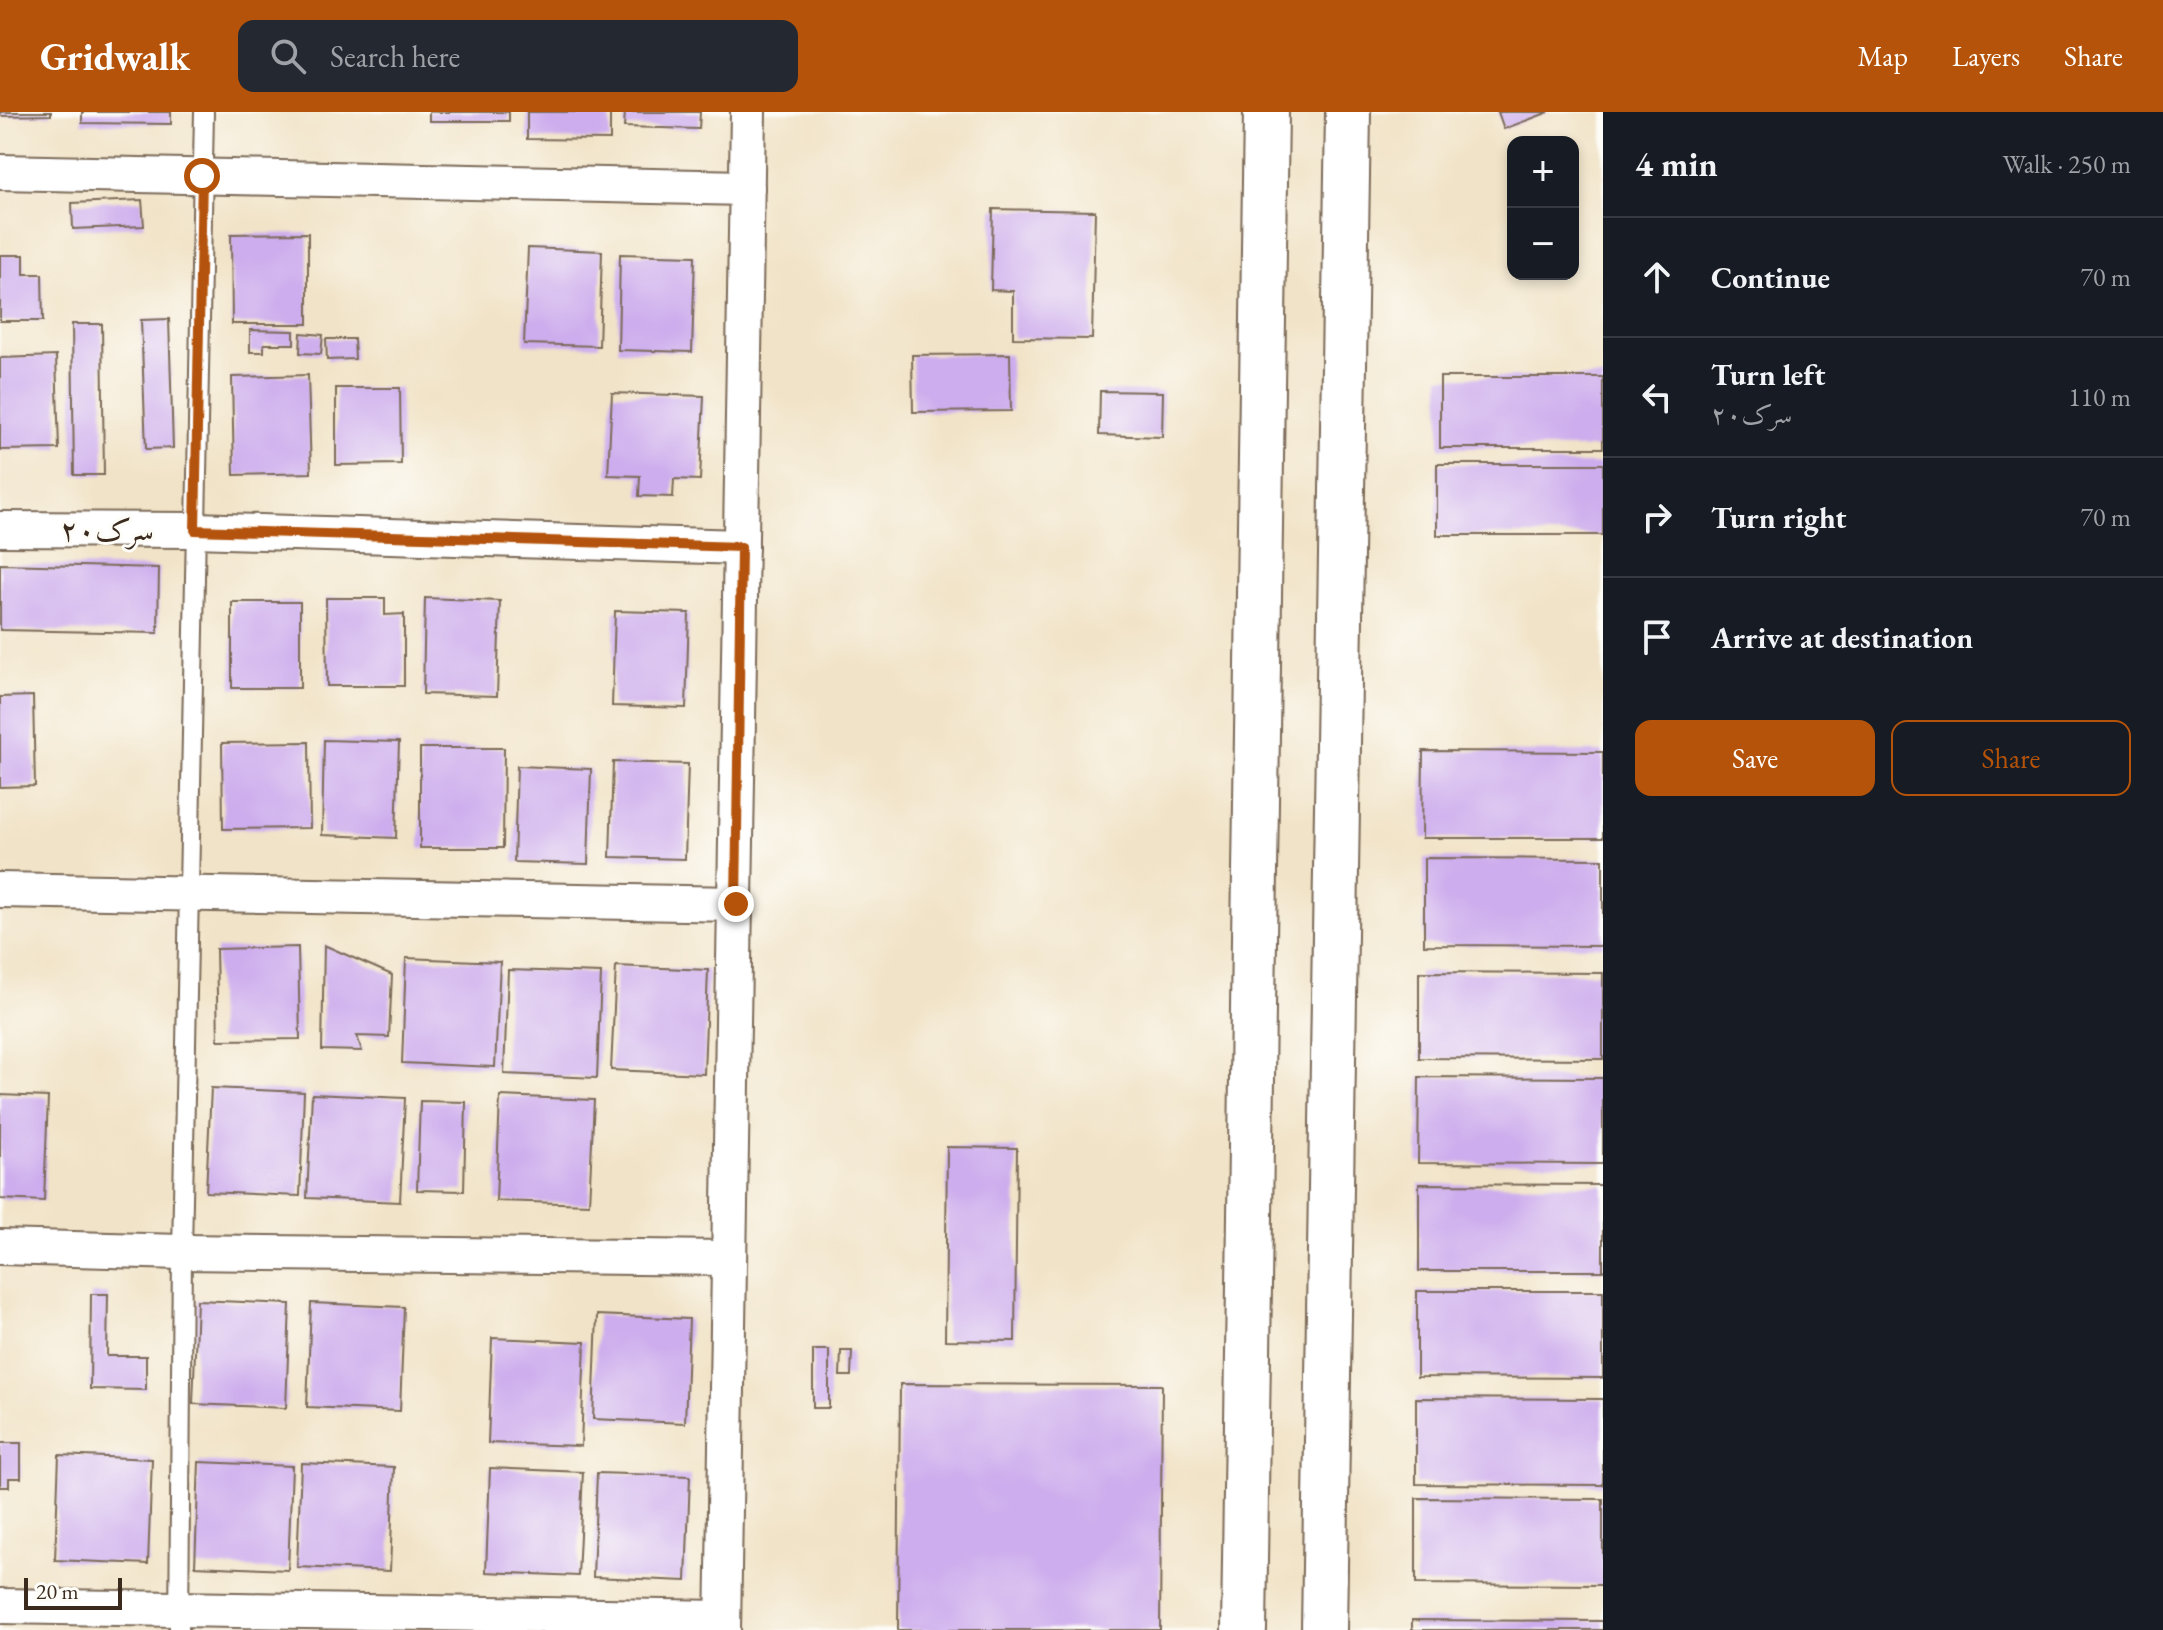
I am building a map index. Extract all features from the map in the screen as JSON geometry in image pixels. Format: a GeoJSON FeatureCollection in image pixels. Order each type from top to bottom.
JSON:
{"type":"FeatureCollection","features":[{"type":"Feature","properties":{"kind":"street"},"geometry":{"type":"LineString","coordinates":[[0,1606],[179,1620],[723,1624],[748,112]]}},
{"type":"Feature","properties":{"kind":"street"},"geometry":{"type":"LineString","coordinates":[[1244,1630],[1266,112]]}},
{"type":"Feature","properties":{"kind":"street"},"geometry":{"type":"LineString","coordinates":[[1324,1630],[1348,112]]}},
{"type":"Feature","properties":{"kind":"street"},"geometry":{"type":"LineString","coordinates":[[0,172],[747,188]]}},
{"type":"Feature","properties":{"kind":"street","name":"سرک۲۰"},"geometry":{"type":"LineString","coordinates":[[0,529],[195,530],[741,547]]}},
{"type":"Feature","properties":{"kind":"street"},"geometry":{"type":"LineString","coordinates":[[0,890],[736,904]]}},
{"type":"Feature","properties":{"kind":"street"},"geometry":{"type":"LineString","coordinates":[[0,1247],[729,1258]]}},
{"type":"Feature","properties":{"kind":"lane"},"geometry":{"type":"LineString","coordinates":[[179,1620],[182,1252],[204,112]]}},
{"type":"Feature","properties":{"kind":"building"},"geometry":{"type":"Polygon","coordinates":[[[0,112],[51,112],[51,115],[0,116],[0,112]]]}},
{"type":"Feature","properties":{"kind":"building"},"geometry":{"type":"Polygon","coordinates":[[[82,112],[171,112],[171,124],[82,123],[82,112]]]}},
{"type":"Feature","properties":{"kind":"building"},"geometry":{"type":"Polygon","coordinates":[[[429,112],[509,112],[509,121],[429,121],[429,112]]]}},
{"type":"Feature","properties":{"kind":"building"},"geometry":{"type":"Polygon","coordinates":[[[527,112],[610,112],[610,140],[527,139],[527,112]]]}},
{"type":"Feature","properties":{"kind":"building"},"geometry":{"type":"Polygon","coordinates":[[[625,112],[700,112],[699,129],[624,127],[625,112]]]}},
{"type":"Feature","properties":{"kind":"building"},"geometry":{"type":"Polygon","coordinates":[[[1498,112],[1549,112],[1504,129],[1498,112]]]}},
{"type":"Feature","properties":{"kind":"building"},"geometry":{"type":"Polygon","coordinates":[[[142,200],[144,226],[73,229],[72,203],[142,200]]]}},
{"type":"Feature","properties":{"kind":"building"},"geometry":{"type":"Polygon","coordinates":[[[993,209],[1095,211],[1092,339],[1013,338],[1013,291],[991,290],[993,209]]]}},
{"type":"Feature","properties":{"kind":"building"},"geometry":{"type":"Polygon","coordinates":[[[308,233],[308,324],[232,324],[231,234],[308,233]]]}},
{"type":"Feature","properties":{"kind":"building"},"geometry":{"type":"Polygon","coordinates":[[[528,248],[602,251],[599,346],[524,344],[528,248]]]}},
{"type":"Feature","properties":{"kind":"building"},"geometry":{"type":"Polygon","coordinates":[[[620,254],[695,256],[692,352],[618,350],[620,254]]]}},
{"type":"Feature","properties":{"kind":"building"},"geometry":{"type":"Polygon","coordinates":[[[0,255],[24,255],[24,274],[42,274],[43,321],[0,321],[0,255]]]}},
{"type":"Feature","properties":{"kind":"building"},"geometry":{"type":"Polygon","coordinates":[[[169,319],[173,448],[146,449],[141,320],[169,319]]]}},
{"type":"Feature","properties":{"kind":"building"},"geometry":{"type":"Polygon","coordinates":[[[72,324],[102,324],[104,475],[74,475],[72,324]]]}},
{"type":"Feature","properties":{"kind":"building"},"geometry":{"type":"Polygon","coordinates":[[[250,330],[294,331],[294,344],[264,344],[264,352],[250,352],[250,330]]]}},
{"type":"Feature","properties":{"kind":"building"},"geometry":{"type":"Polygon","coordinates":[[[301,333],[323,335],[321,354],[300,353],[301,333]]]}},
{"type":"Feature","properties":{"kind":"building"},"geometry":{"type":"Polygon","coordinates":[[[326,339],[354,339],[355,359],[327,360],[326,339]]]}},
{"type":"Feature","properties":{"kind":"building"},"geometry":{"type":"Polygon","coordinates":[[[1010,354],[1011,411],[913,412],[912,355],[1010,354]]]}},
{"type":"Feature","properties":{"kind":"building"},"geometry":{"type":"Polygon","coordinates":[[[56,356],[59,449],[0,450],[0,358],[56,356]]]}},
{"type":"Feature","properties":{"kind":"building"},"geometry":{"type":"Polygon","coordinates":[[[308,375],[311,473],[234,475],[232,377],[308,375]]]}},
{"type":"Feature","properties":{"kind":"building"},"geometry":{"type":"Polygon","coordinates":[[[1440,377],[1603,377],[1603,448],[1440,448],[1440,377]]]}},
{"type":"Feature","properties":{"kind":"building"},"geometry":{"type":"Polygon","coordinates":[[[336,388],[400,388],[401,464],[336,465],[336,388]]]}},
{"type":"Feature","properties":{"kind":"building"},"geometry":{"type":"Polygon","coordinates":[[[1100,391],[1163,392],[1162,437],[1099,435],[1100,391]]]}},
{"type":"Feature","properties":{"kind":"building"},"geometry":{"type":"Polygon","coordinates":[[[612,393],[704,396],[700,480],[674,479],[673,497],[639,496],[640,476],[608,475],[612,393]]]}},
{"type":"Feature","properties":{"kind":"building"},"geometry":{"type":"Polygon","coordinates":[[[1437,464],[1603,464],[1603,535],[1437,535],[1437,464]]]}},
{"type":"Feature","properties":{"kind":"building"},"geometry":{"type":"Polygon","coordinates":[[[0,564],[159,568],[158,633],[0,630],[0,564]]]}},
{"type":"Feature","properties":{"kind":"building"},"geometry":{"type":"Polygon","coordinates":[[[326,598],[385,598],[385,615],[404,614],[404,686],[327,686],[326,598]]]}},
{"type":"Feature","properties":{"kind":"building"},"geometry":{"type":"Polygon","coordinates":[[[425,598],[500,601],[497,696],[423,694],[425,598]]]}},
{"type":"Feature","properties":{"kind":"building"},"geometry":{"type":"Polygon","coordinates":[[[232,602],[300,602],[300,688],[232,688],[232,602]]]}},
{"type":"Feature","properties":{"kind":"building"},"geometry":{"type":"Polygon","coordinates":[[[615,611],[689,613],[686,708],[612,706],[615,611]]]}},
{"type":"Feature","properties":{"kind":"building"},"geometry":{"type":"Polygon","coordinates":[[[33,696],[35,786],[0,787],[0,697],[33,696]]]}},
{"type":"Feature","properties":{"kind":"building"},"geometry":{"type":"Polygon","coordinates":[[[324,740],[399,742],[396,838],[322,835],[324,740]]]}},
{"type":"Feature","properties":{"kind":"building"},"geometry":{"type":"Polygon","coordinates":[[[309,742],[310,828],[223,829],[222,743],[309,742]]]}},
{"type":"Feature","properties":{"kind":"building"},"geometry":{"type":"Polygon","coordinates":[[[420,748],[504,748],[503,848],[420,848],[420,748]]]}},
{"type":"Feature","properties":{"kind":"building"},"geometry":{"type":"Polygon","coordinates":[[[1423,751],[1603,752],[1603,838],[1422,838],[1423,751]]]}},
{"type":"Feature","properties":{"kind":"building"},"geometry":{"type":"Polygon","coordinates":[[[613,762],[688,764],[685,859],[610,857],[613,762]]]}},
{"type":"Feature","properties":{"kind":"building"},"geometry":{"type":"Polygon","coordinates":[[[517,766],[591,769],[588,864],[514,862],[517,766]]]}},
{"type":"Feature","properties":{"kind":"building"},"geometry":{"type":"Polygon","coordinates":[[[1424,858],[1603,859],[1603,946],[1424,945],[1424,858]]]}},
{"type":"Feature","properties":{"kind":"building"},"geometry":{"type":"Polygon","coordinates":[[[324,945],[392,975],[389,1037],[357,1036],[362,1051],[322,1050],[324,945]]]}},
{"type":"Feature","properties":{"kind":"building"},"geometry":{"type":"Polygon","coordinates":[[[298,947],[300,1039],[218,1040],[216,949],[298,947]]]}},
{"type":"Feature","properties":{"kind":"building"},"geometry":{"type":"Polygon","coordinates":[[[406,958],[500,962],[495,1067],[402,1063],[406,958]]]}},
{"type":"Feature","properties":{"kind":"building"},"geometry":{"type":"Polygon","coordinates":[[[616,966],[708,970],[704,1074],[611,1070],[616,966]]]}},
{"type":"Feature","properties":{"kind":"building"},"geometry":{"type":"Polygon","coordinates":[[[508,970],[601,973],[597,1078],[504,1074],[508,970]]]}},
{"type":"Feature","properties":{"kind":"building"},"geometry":{"type":"Polygon","coordinates":[[[1419,972],[1603,973],[1603,1059],[1419,1058],[1419,972]]]}},
{"type":"Feature","properties":{"kind":"building"},"geometry":{"type":"Polygon","coordinates":[[[1419,1077],[1603,1078],[1603,1164],[1418,1163],[1419,1077]]]}},
{"type":"Feature","properties":{"kind":"building"},"geometry":{"type":"Polygon","coordinates":[[[211,1088],[304,1092],[300,1196],[206,1192],[211,1088]]]}},
{"type":"Feature","properties":{"kind":"building"},"geometry":{"type":"Polygon","coordinates":[[[312,1094],[405,1098],[400,1202],[307,1198],[312,1094]]]}},
{"type":"Feature","properties":{"kind":"building"},"geometry":{"type":"Polygon","coordinates":[[[0,1095],[48,1097],[44,1201],[0,1199],[0,1095]]]}},
{"type":"Feature","properties":{"kind":"building"},"geometry":{"type":"Polygon","coordinates":[[[500,1096],[594,1100],[589,1204],[496,1201],[500,1096]]]}},
{"type":"Feature","properties":{"kind":"building"},"geometry":{"type":"Polygon","coordinates":[[[420,1101],[466,1102],[464,1191],[417,1190],[420,1101]]]}},
{"type":"Feature","properties":{"kind":"building"},"geometry":{"type":"Polygon","coordinates":[[[947,1147],[1017,1148],[1015,1341],[945,1340],[947,1147]]]}},
{"type":"Feature","properties":{"kind":"building"},"geometry":{"type":"Polygon","coordinates":[[[1419,1184],[1603,1185],[1603,1271],[1419,1271],[1419,1184]]]}},
{"type":"Feature","properties":{"kind":"building"},"geometry":{"type":"Polygon","coordinates":[[[1417,1291],[1603,1291],[1603,1378],[1417,1377],[1417,1291]]]}},
{"type":"Feature","properties":{"kind":"building"},"geometry":{"type":"Polygon","coordinates":[[[91,1294],[108,1294],[107,1356],[146,1356],[146,1390],[90,1389],[91,1294]]]}},
{"type":"Feature","properties":{"kind":"building"},"geometry":{"type":"Polygon","coordinates":[[[197,1300],[290,1304],[286,1408],[193,1404],[197,1300]]]}},
{"type":"Feature","properties":{"kind":"building"},"geometry":{"type":"Polygon","coordinates":[[[311,1303],[404,1307],[400,1411],[307,1407],[311,1303]]]}},
{"type":"Feature","properties":{"kind":"building"},"geometry":{"type":"Polygon","coordinates":[[[597,1315],[689,1319],[685,1423],[593,1419],[597,1315]]]}},
{"type":"Feature","properties":{"kind":"building"},"geometry":{"type":"Polygon","coordinates":[[[492,1338],[585,1342],[581,1446],[488,1443],[492,1338]]]}},
{"type":"Feature","properties":{"kind":"building"},"geometry":{"type":"Polygon","coordinates":[[[813,1350],[829,1350],[829,1408],[813,1408],[813,1350]]]}},
{"type":"Feature","properties":{"kind":"building"},"geometry":{"type":"Polygon","coordinates":[[[841,1351],[852,1351],[851,1376],[840,1376],[841,1351]]]}},
{"type":"Feature","properties":{"kind":"building"},"geometry":{"type":"Polygon","coordinates":[[[900,1384],[1162,1385],[1160,1630],[898,1630],[900,1384]]]}},
{"type":"Feature","properties":{"kind":"building"},"geometry":{"type":"Polygon","coordinates":[[[1416,1398],[1603,1399],[1603,1485],[1416,1484],[1416,1398]]]}},
{"type":"Feature","properties":{"kind":"building"},"geometry":{"type":"Polygon","coordinates":[[[0,1443],[21,1443],[21,1478],[9,1478],[9,1487],[0,1487],[0,1443]]]}},
{"type":"Feature","properties":{"kind":"building"},"geometry":{"type":"Polygon","coordinates":[[[59,1455],[152,1459],[148,1564],[55,1560],[59,1455]]]}},
{"type":"Feature","properties":{"kind":"building"},"geometry":{"type":"Polygon","coordinates":[[[199,1462],[292,1466],[288,1570],[195,1566],[199,1462]]]}},
{"type":"Feature","properties":{"kind":"building"},"geometry":{"type":"Polygon","coordinates":[[[301,1463],[394,1467],[390,1571],[297,1567],[301,1463]]]}},
{"type":"Feature","properties":{"kind":"building"},"geometry":{"type":"Polygon","coordinates":[[[490,1468],[583,1472],[578,1576],[486,1572],[490,1468]]]}},
{"type":"Feature","properties":{"kind":"building"},"geometry":{"type":"Polygon","coordinates":[[[597,1473],[690,1476],[686,1581],[593,1577],[597,1473]]]}},
{"type":"Feature","properties":{"kind":"building"},"geometry":{"type":"Polygon","coordinates":[[[1416,1498],[1603,1499],[1603,1585],[1416,1584],[1416,1498]]]}},
{"type":"Feature","properties":{"kind":"building"},"geometry":{"type":"Polygon","coordinates":[[[1412,1620],[1603,1621],[1603,1630],[1412,1630],[1412,1620]]]}},
{"type":"Feature","properties":{"kind":"route"},"geometry":{"type":"LineString","coordinates":[[202,176],[195,530],[741,547],[736,904]]}}]}
